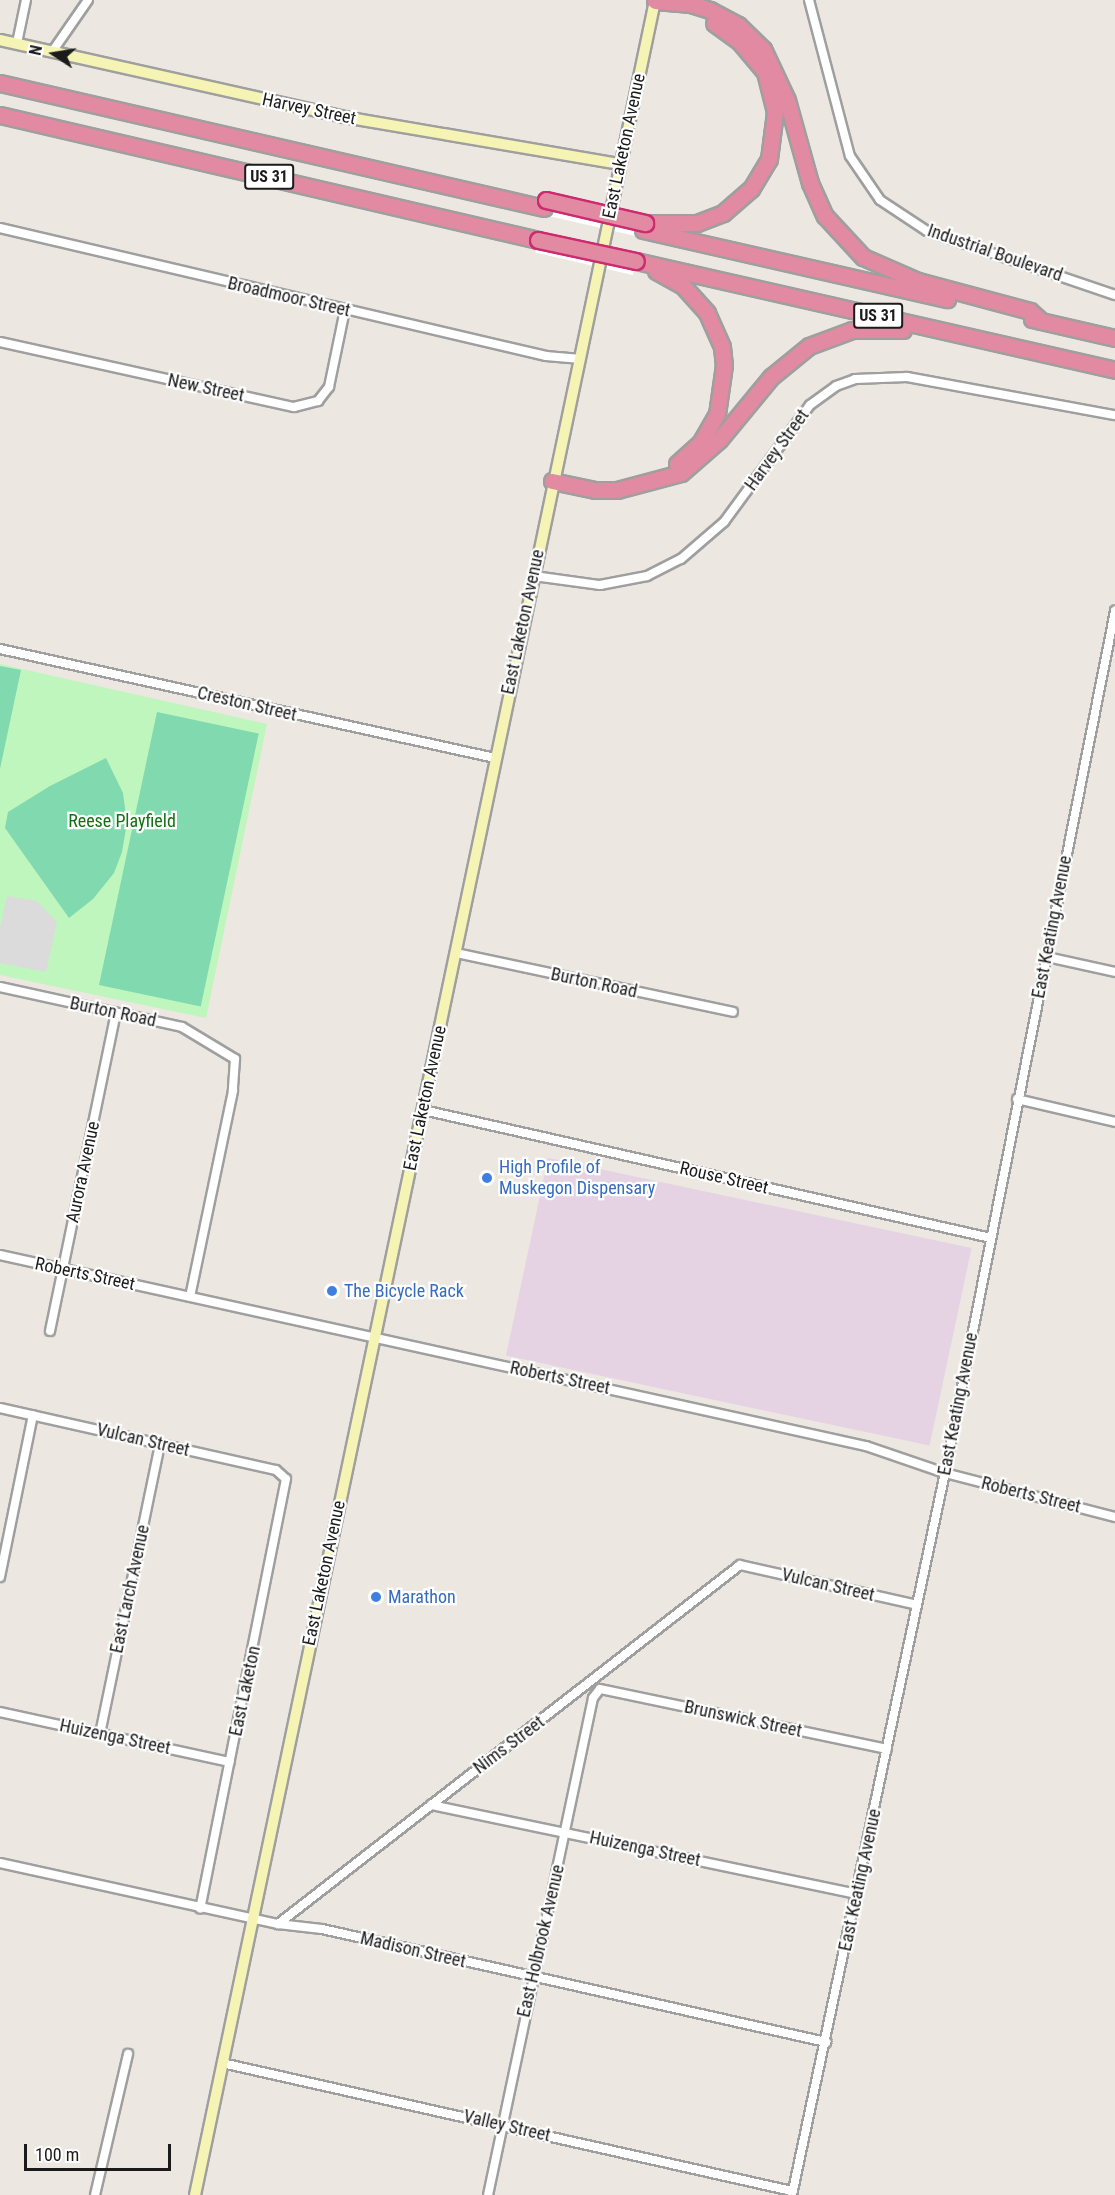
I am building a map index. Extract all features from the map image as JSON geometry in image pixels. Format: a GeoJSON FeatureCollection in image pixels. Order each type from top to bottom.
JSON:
{"type":"FeatureCollection","features":[{"type":"Feature","properties":{"kind":"highway"},"geometry":{"type":"LineString","coordinates":[[644,227],[697,223],[738,202],[760,177],[769,159],[775,112],[765,72],[741,42],[710,21],[655,1]]}},
{"type":"Feature","properties":{"kind":"highway"},"geometry":{"type":"LineString","coordinates":[[655,1],[691,4],[710,10],[738,25],[763,49],[787,100],[810,183],[825,216],[863,257],[918,281],[1030,311],[1041,321]]}},
{"type":"Feature","properties":{"kind":"highway","name":"US 31"},"geometry":{"type":"LineString","coordinates":[[0,83],[459,188],[545,204],[1115,338]]}},
{"type":"Feature","properties":{"kind":"highway","name":"US 31"},"geometry":{"type":"LineString","coordinates":[[0,115],[538,240],[1115,370]]}},
{"type":"Feature","properties":{"kind":"highway"},"geometry":{"type":"LineString","coordinates":[[552,481],[614,484],[657,475],[694,450],[717,414],[724,374],[715,327],[683,286],[638,262]]}},
{"type":"Feature","properties":{"kind":"highway"},"geometry":{"type":"LineString","coordinates":[[552,481],[595,490],[617,490],[681,473],[711,448],[791,358],[837,334],[879,328],[936,338],[972,338]]}},
{"type":"Feature","properties":{"kind":"main road","name":"East Laketon Avenue"},"geometry":{"type":"LineString","coordinates":[[195,2195],[456,954],[552,481],[655,1]]}},
{"type":"Feature","properties":{"kind":"main road","name":"Harvey Street"},"geometry":{"type":"LineString","coordinates":[[0,39],[344,117],[620,164]]}},
{"type":"Feature","properties":{"kind":"street"},"geometry":{"type":"LineString","coordinates":[[17,44],[26,0]]}},
{"type":"Feature","properties":{"kind":"street"},"geometry":{"type":"LineString","coordinates":[[52,52],[88,0]]}},
{"type":"Feature","properties":{"kind":"street","name":"Industrial Boulevard"},"geometry":{"type":"LineString","coordinates":[[809,0],[850,156],[880,200],[927,231],[1115,295]]}},
{"type":"Feature","properties":{"kind":"street","name":"Broadmoor Street"},"geometry":{"type":"LineString","coordinates":[[0,228],[546,356],[578,359]]}},
{"type":"Feature","properties":{"kind":"street","name":"New Street"},"geometry":{"type":"LineString","coordinates":[[0,342],[294,407],[318,401],[329,387],[345,310]]}},
{"type":"Feature","properties":{"kind":"street","name":"Harvey Street"},"geometry":{"type":"LineString","coordinates":[[534,576],[602,585],[647,576],[681,559],[724,522],[810,405],[836,386],[855,379],[908,376],[1115,415]]}},
{"type":"Feature","properties":{"kind":"street","name":"East Keating Avenue"},"geometry":{"type":"LineString","coordinates":[[792,2193],[858,1894],[945,1473],[1115,611]]}},
{"type":"Feature","properties":{"kind":"street","name":"Creston Street"},"geometry":{"type":"LineString","coordinates":[[0,649],[495,758]]}},
{"type":"Feature","properties":{"kind":"street","name":"Burton Road"},"geometry":{"type":"LineString","coordinates":[[456,954],[733,1012]]}},
{"type":"Feature","properties":{"kind":"street"},"geometry":{"type":"LineString","coordinates":[[1047,957],[1115,972]]}},
{"type":"Feature","properties":{"kind":"street","name":"Burton Road"},"geometry":{"type":"LineString","coordinates":[[0,987],[182,1027],[232,1054],[237,1068],[190,1297]]}},
{"type":"Feature","properties":{"kind":"street","name":"Aurora Avenue"},"geometry":{"type":"LineString","coordinates":[[50,1331],[116,1013]]}},
{"type":"Feature","properties":{"kind":"street"},"geometry":{"type":"LineString","coordinates":[[1017,1100],[1115,1122]]}},
{"type":"Feature","properties":{"kind":"street","name":"Rouse Street"},"geometry":{"type":"LineString","coordinates":[[423,1110],[991,1238]]}},
{"type":"Feature","properties":{"kind":"street","name":"Roberts Street"},"geometry":{"type":"LineString","coordinates":[[0,1255],[866,1446],[945,1473],[1115,1517]]}},
{"type":"Feature","properties":{"kind":"street","name":"Vulcan Street"},"geometry":{"type":"LineString","coordinates":[[0,1408],[276,1470],[284,1475]]}},
{"type":"Feature","properties":{"kind":"street"},"geometry":{"type":"LineString","coordinates":[[0,1577],[33,1415]]}},
{"type":"Feature","properties":{"kind":"street","name":"East Larch Avenue"},"geometry":{"type":"LineString","coordinates":[[100,1734],[160,1444]]}},
{"type":"Feature","properties":{"kind":"street","name":"East Laketon"},"geometry":{"type":"LineString","coordinates":[[200,1908],[286,1486],[284,1475]]}},
{"type":"Feature","properties":{"kind":"street","name":"Vulcan Street"},"geometry":{"type":"LineString","coordinates":[[740,1565],[917,1605]]}},
{"type":"Feature","properties":{"kind":"street","name":"Nims Street"},"geometry":{"type":"LineString","coordinates":[[278,1924],[740,1565]]}},
{"type":"Feature","properties":{"kind":"street","name":"Brunswick Street"},"geometry":{"type":"LineString","coordinates":[[600,1689],[887,1749]]}},
{"type":"Feature","properties":{"kind":"street","name":"East Holbrook Avenue"},"geometry":{"type":"LineString","coordinates":[[488,2195],[532,1978],[593,1698],[600,1689]]}},
{"type":"Feature","properties":{"kind":"street","name":"Huizenga Street"},"geometry":{"type":"LineString","coordinates":[[0,1712],[230,1762]]}},
{"type":"Feature","properties":{"kind":"street","name":"Huizenga Street"},"geometry":{"type":"LineString","coordinates":[[431,1804],[858,1894]]}},
{"type":"Feature","properties":{"kind":"street","name":"Madison Street"},"geometry":{"type":"LineString","coordinates":[[0,1863],[278,1924],[322,1929],[532,1978],[826,2042]]}},
{"type":"Feature","properties":{"kind":"street"},"geometry":{"type":"LineString","coordinates":[[95,2195],[128,2054]]}},
{"type":"Feature","properties":{"kind":"street","name":"Valley Street"},"geometry":{"type":"LineString","coordinates":[[222,2063],[502,2125],[792,2193]]}},
{"type":"Feature","properties":{"kind":"shaded area"},"geometry":{"type":"Polygon","coordinates":[[[7,896],[37,901],[57,922],[46,972],[0,963],[0,927],[7,896]]]}},
{"type":"Feature","properties":{"kind":"shaded area"},"geometry":{"type":"Polygon","coordinates":[[[548,1158],[972,1248],[930,1446],[506,1356],[548,1158]]]}},
{"type":"Feature","properties":{"kind":"green space","name":"Reese Playfield"},"geometry":{"type":"Polygon","coordinates":[[[0,664],[267,724],[206,1018],[0,975],[0,664]]]}},
{"type":"Feature","properties":{"kind":"green space"},"geometry":{"type":"Polygon","coordinates":[[[0,666],[21,670],[0,769],[0,666]]]}},
{"type":"Feature","properties":{"kind":"green space"},"geometry":{"type":"Polygon","coordinates":[[[157,712],[259,734],[201,1007],[99,985],[157,712]]]}},
{"type":"Feature","properties":{"kind":"green space"},"geometry":{"type":"Polygon","coordinates":[[[106,758],[123,793],[127,823],[122,852],[114,873],[93,899],[69,918],[5,828],[8,812],[50,786],[106,758]]]}},
{"type":"Feature","properties":{"kind":"pier"},"geometry":{"type":"Polygon","coordinates":[[[547,195],[645,218],[641,237],[543,214],[547,195]]]}},
{"type":"Feature","properties":{"kind":"pier"},"geometry":{"type":"Polygon","coordinates":[[[540,232],[637,254],[633,275],[535,252],[540,232]]]}},
{"type":"Feature","properties":{"kind":"place","name":"High Profile of Muskegon Dispensary"},"geometry":{"type":"Point","coordinates":[487,1178]}},
{"type":"Feature","properties":{"kind":"place","name":"The Bicycle Rack"},"geometry":{"type":"Point","coordinates":[332,1291]}},
{"type":"Feature","properties":{"kind":"place","name":"Marathon"},"geometry":{"type":"Point","coordinates":[376,1597]}}]}
